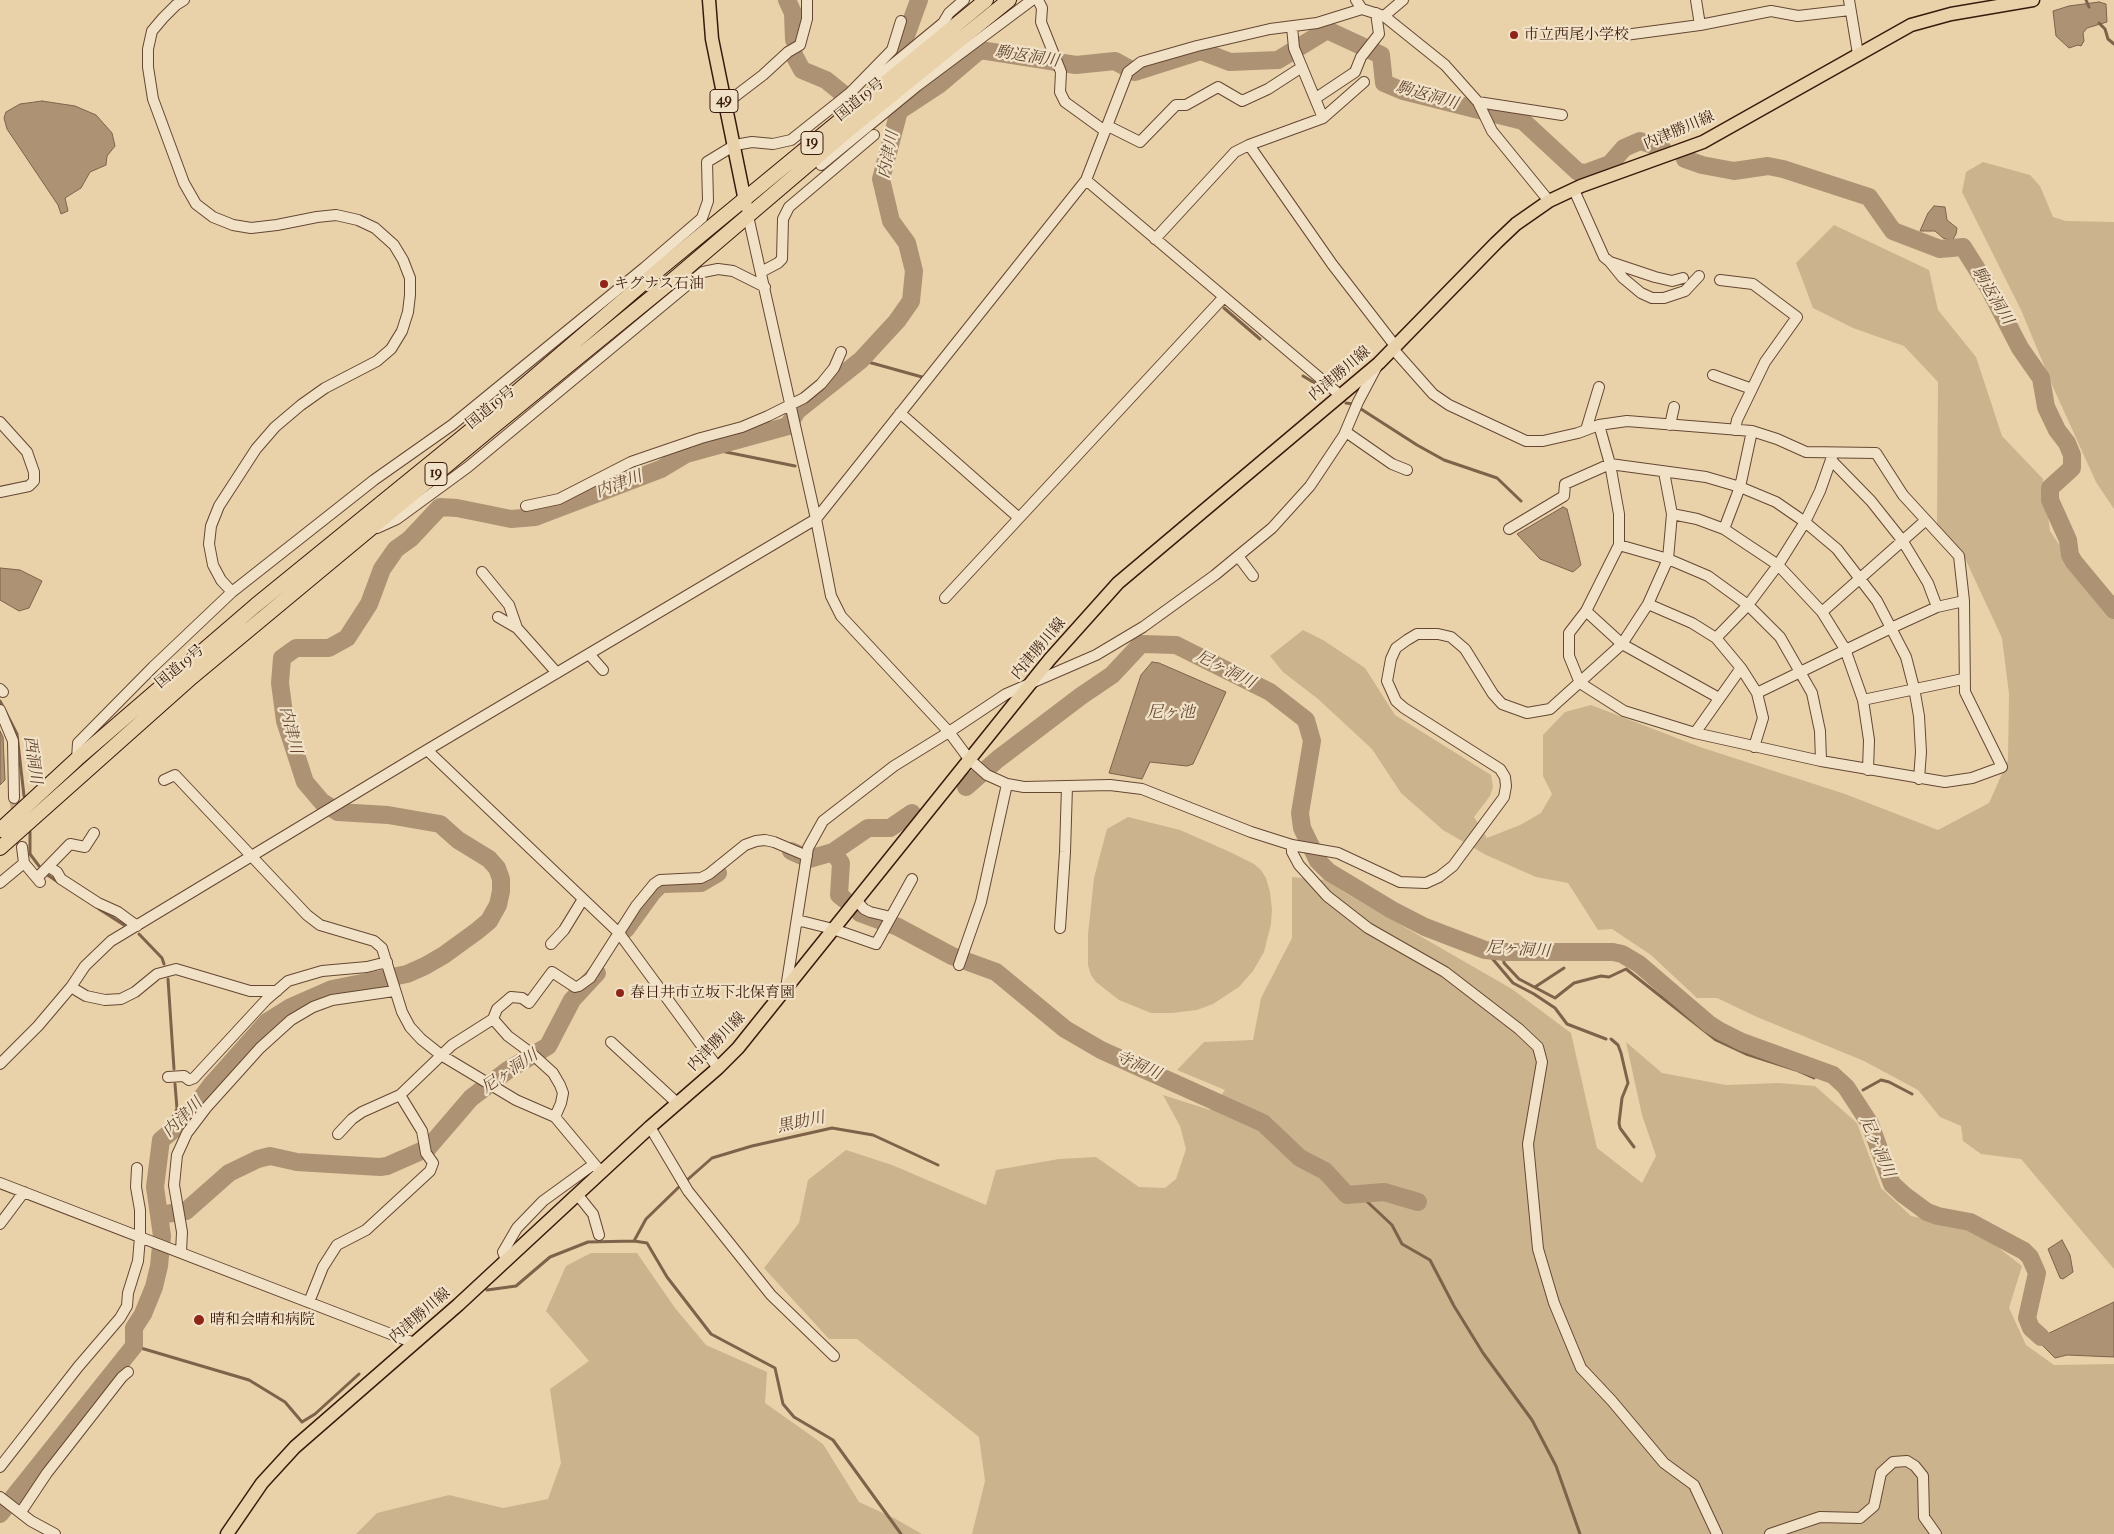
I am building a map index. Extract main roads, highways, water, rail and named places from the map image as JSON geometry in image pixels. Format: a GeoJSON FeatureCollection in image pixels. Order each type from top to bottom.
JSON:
{"type":"FeatureCollection","features":[{"type":"Feature","properties":{"kind":"highway","name":"国道19号"},"geometry":{"type":"LineString","coordinates":[[0,848],[192,677],[584,355],[878,107],[986,0]]}},
{"type":"Feature","properties":{"kind":"highway","name":"国道19号"},"geometry":{"type":"LineString","coordinates":[[0,830],[77,759],[256,604],[492,413],[661,268],[745,200],[880,81],[938,47],[1009,0]]}},
{"type":"Feature","properties":{"kind":"main road","name":"49"},"geometry":{"type":"LineString","coordinates":[[709,0],[712,39],[748,216]]}},
{"type":"Feature","properties":{"kind":"main road","name":"内津勝川線"},"geometry":{"type":"LineString","coordinates":[[227,1534],[262,1483],[295,1447],[414,1344],[506,1260],[577,1194],[597,1168],[650,1126],[718,1068],[738,1048],[856,900],[973,763],[1032,682],[1118,583],[1379,363],[1516,224],[1549,201],[1574,190],[1703,142],[1911,25],[1951,14],[2033,0]]}},
{"type":"Feature","properties":{"kind":"water"},"geometry":{"type":"Polygon","coordinates":[[[2099,2],[2106,4],[2107,22],[2087,28],[2083,33],[2084,41],[2081,46],[2069,48],[2056,36],[2053,11],[2069,6],[2099,2]]]}},
{"type":"Feature","properties":{"kind":"water"},"geometry":{"type":"Polygon","coordinates":[[[42,101],[75,106],[96,115],[112,133],[115,146],[107,156],[106,165],[90,172],[81,188],[65,198],[68,211],[61,214],[58,205],[7,129],[4,118],[6,112],[20,104],[42,101]]]}},
{"type":"Feature","properties":{"kind":"water"},"geometry":{"type":"Polygon","coordinates":[[[1934,206],[1945,207],[1947,220],[1957,228],[1952,241],[1943,238],[1935,231],[1920,231],[1928,213],[1934,206]]]}},
{"type":"Feature","properties":{"kind":"water"},"geometry":{"type":"Polygon","coordinates":[[[1563,507],[1567,509],[1581,565],[1573,572],[1540,559],[1517,534],[1563,507]]]}},
{"type":"Feature","properties":{"kind":"water"},"geometry":{"type":"Polygon","coordinates":[[[0,568],[20,570],[42,581],[29,608],[19,611],[0,600],[0,568]]]}},
{"type":"Feature","properties":{"kind":"water","name":"尼ヶ池"},"geometry":{"type":"Polygon","coordinates":[[[1152,662],[1159,663],[1226,692],[1193,764],[1187,766],[1150,762],[1142,779],[1109,773],[1141,675],[1152,662]]]}},
{"type":"Feature","properties":{"kind":"water"},"geometry":{"type":"Polygon","coordinates":[[[0,731],[3,737],[5,780],[0,785],[0,731]]]}},
{"type":"Feature","properties":{"kind":"water"},"geometry":{"type":"Polygon","coordinates":[[[2062,1240],[2070,1255],[2073,1272],[2063,1279],[2060,1278],[2048,1249],[2062,1240]]]}},
{"type":"Feature","properties":{"kind":"water"},"geometry":{"type":"Polygon","coordinates":[[[2114,1302],[2114,1357],[2067,1355],[2055,1358],[2041,1344],[2041,1337],[2114,1302]]]}},
{"type":"Feature","properties":{"kind":"waterway"},"geometry":{"type":"LineString","coordinates":[[787,0],[793,13],[794,40]]}},
{"type":"Feature","properties":{"kind":"waterway","name":"内津川"},"geometry":{"type":"LineString","coordinates":[[0,1514],[134,1346],[134,1328],[143,1314],[154,1287],[159,1266],[162,1236],[155,1187],[161,1140],[184,1121],[212,1084],[267,1022],[291,1007],[332,989],[407,974],[425,966],[444,955],[489,921],[498,905],[501,879],[497,868],[489,859],[458,840],[440,824],[388,815],[338,812],[322,802],[305,782],[285,721],[280,683],[282,658],[296,648],[329,648],[347,638],[369,604],[382,569],[396,549],[410,539],[440,507],[457,508],[511,519],[535,517],[661,469],[686,454],[788,426],[797,411],[861,360],[897,321],[911,301],[914,271],[907,243],[891,221],[881,179],[899,111],[903,44],[919,0]]}},
{"type":"Feature","properties":{"kind":"waterway"},"geometry":{"type":"LineString","coordinates":[[2086,0],[2089,7]]}},
{"type":"Feature","properties":{"kind":"waterway"},"geometry":{"type":"LineString","coordinates":[[2099,23],[2105,29],[2108,39],[2114,44]]}},
{"type":"Feature","properties":{"kind":"waterway","name":"駒返洞川"},"geometry":{"type":"LineString","coordinates":[[899,111],[940,84],[980,50],[1076,65],[1115,61],[1135,72],[1201,51],[1230,62],[1278,60],[1327,30],[1381,55],[1384,83],[1403,91],[1523,121],[1578,172],[1586,173],[1610,164],[1624,148],[1640,141],[1662,148]]}},
{"type":"Feature","properties":{"kind":"waterway"},"geometry":{"type":"LineString","coordinates":[[794,55],[802,70],[826,80],[842,93]]}},
{"type":"Feature","properties":{"kind":"waterway","name":"駒返洞川"},"geometry":{"type":"LineString","coordinates":[[1685,159],[1702,165],[1734,171],[1768,166],[1783,169],[1869,197],[1893,231],[1940,249],[1963,247],[1990,290],[2020,348],[2041,378],[2046,407],[2072,455],[2072,468],[2050,488],[2050,500],[2068,540],[2070,555],[2074,562],[2114,610]]}},
{"type":"Feature","properties":{"kind":"waterway"},"geometry":{"type":"LineString","coordinates":[[1224,308],[1260,339]]}},
{"type":"Feature","properties":{"kind":"waterway"},"geometry":{"type":"LineString","coordinates":[[861,360],[922,377]]}},
{"type":"Feature","properties":{"kind":"waterway"},"geometry":{"type":"LineString","coordinates":[[1303,376],[1328,391]]}},
{"type":"Feature","properties":{"kind":"waterway"},"geometry":{"type":"LineString","coordinates":[[1346,403],[1353,404]]}},
{"type":"Feature","properties":{"kind":"waterway"},"geometry":{"type":"LineString","coordinates":[[1361,409],[1444,460],[1497,478],[1521,501]]}},
{"type":"Feature","properties":{"kind":"waterway"},"geometry":{"type":"LineString","coordinates":[[706,448],[795,466]]}},
{"type":"Feature","properties":{"kind":"waterway","name":"尼ヶ洞川"},"geometry":{"type":"LineString","coordinates":[[966,787],[998,759],[1112,675],[1141,644],[1176,645],[1270,692],[1306,720],[1312,741],[1300,813],[1302,828],[1318,861],[1329,872],[1392,910],[1425,927],[1485,950],[1505,952],[1613,952],[1622,954],[1639,964],[1709,1024],[1720,1031],[1742,1042],[1833,1075],[1846,1087],[1870,1124],[1892,1184],[1927,1212],[1970,1222],[2024,1251],[2030,1257],[2037,1273],[2027,1318],[2031,1328],[2041,1337]]}},
{"type":"Feature","properties":{"kind":"waterway","name":"西洞川"},"geometry":{"type":"LineString","coordinates":[[0,701],[17,734],[24,796]]}},
{"type":"Feature","properties":{"kind":"waterway","name":"尼ヶ洞川"},"geometry":{"type":"LineString","coordinates":[[791,851],[809,859],[833,852],[868,828],[890,828],[912,813]]}},
{"type":"Feature","properties":{"kind":"waterway","name":"西洞川"},"geometry":{"type":"LineString","coordinates":[[30,832],[30,854],[39,866]]}},
{"type":"Feature","properties":{"kind":"waterway","name":"寺洞川"},"geometry":{"type":"LineString","coordinates":[[833,852],[841,863],[839,895],[844,899]]}},
{"type":"Feature","properties":{"kind":"waterway","name":"尼ヶ洞川"},"geometry":{"type":"LineString","coordinates":[[626,929],[652,893],[661,884],[701,883],[718,873]]}},
{"type":"Feature","properties":{"kind":"waterway","name":"西洞川"},"geometry":{"type":"LineString","coordinates":[[46,874],[58,882]]}},
{"type":"Feature","properties":{"kind":"waterway","name":"西洞川"},"geometry":{"type":"LineString","coordinates":[[99,909],[124,925]]}},
{"type":"Feature","properties":{"kind":"waterway","name":"寺洞川"},"geometry":{"type":"LineString","coordinates":[[860,913],[898,927],[952,956],[996,972],[1065,1029],[1101,1050],[1263,1123],[1300,1158],[1325,1171],[1347,1195],[1384,1192],[1418,1202]]}},
{"type":"Feature","properties":{"kind":"waterway","name":"西洞川"},"geometry":{"type":"LineString","coordinates":[[139,934],[162,958],[164,964]]}},
{"type":"Feature","properties":{"kind":"waterway"},"geometry":{"type":"LineString","coordinates":[[1485,950],[1513,983],[1555,1008],[1567,1024],[1606,1039]]}},
{"type":"Feature","properties":{"kind":"waterway"},"geometry":{"type":"LineString","coordinates":[[1503,951],[1504,963],[1519,979],[1555,998],[1574,983],[1601,976],[1609,977],[1626,969],[1716,1040],[1746,1054],[1796,1070],[1814,1078]]}},
{"type":"Feature","properties":{"kind":"waterway"},"geometry":{"type":"LineString","coordinates":[[1535,987],[1564,968]]}},
{"type":"Feature","properties":{"kind":"waterway","name":"尼ヶ洞川"},"geometry":{"type":"LineString","coordinates":[[159,1215],[186,1211],[229,1173],[258,1159],[270,1156],[297,1162],[380,1167],[387,1166],[428,1148],[471,1098],[508,1070],[548,1046],[572,1000],[597,973]]}},
{"type":"Feature","properties":{"kind":"waterway","name":"西洞川"},"geometry":{"type":"LineString","coordinates":[[168,979],[174,1069]]}},
{"type":"Feature","properties":{"kind":"waterway"},"geometry":{"type":"LineString","coordinates":[[1611,1039],[1618,1045],[1628,1083],[1622,1098],[1620,1128],[1634,1147]]}},
{"type":"Feature","properties":{"kind":"waterway"},"geometry":{"type":"LineString","coordinates":[[1863,1090],[1881,1080],[1912,1094]]}},
{"type":"Feature","properties":{"kind":"waterway","name":"西洞川"},"geometry":{"type":"LineString","coordinates":[[161,1140],[177,1109],[175,1084]]}},
{"type":"Feature","properties":{"kind":"waterway","name":"黒助川"},"geometry":{"type":"LineString","coordinates":[[686,1181],[712,1158],[752,1146],[832,1128],[873,1135],[938,1165]]}},
{"type":"Feature","properties":{"kind":"waterway"},"geometry":{"type":"LineString","coordinates":[[487,1290],[516,1286],[550,1257],[588,1242],[634,1241],[646,1219],[681,1185]]}},
{"type":"Feature","properties":{"kind":"waterway"},"geometry":{"type":"LineString","coordinates":[[1359,1194],[1392,1225],[1402,1244],[1430,1260],[1454,1306],[1483,1353],[1532,1420],[1556,1466],[1580,1534]]}},
{"type":"Feature","properties":{"kind":"waterway"},"geometry":{"type":"LineString","coordinates":[[634,1241],[647,1243],[667,1277],[711,1334],[775,1368],[783,1404],[794,1417],[833,1440],[901,1534]]}},
{"type":"Feature","properties":{"kind":"waterway"},"geometry":{"type":"LineString","coordinates":[[134,1346],[249,1380],[285,1402],[302,1422],[315,1414],[359,1374]]}},
{"type":"Feature","properties":{"kind":"tunnel"},"geometry":{"type":"LineString","coordinates":[[14,798],[22,847]]}},
{"type":"Feature","properties":{"kind":"place","name":"市立西尾小学校"},"geometry":{"type":"Point","coordinates":[1514,35]}},
{"type":"Feature","properties":{"kind":"place","name":"キグナス石油"},"geometry":{"type":"Point","coordinates":[604,284]}},
{"type":"Feature","properties":{"kind":"place","name":"春日井市立坂下北保育園"},"geometry":{"type":"Point","coordinates":[620,993]}},
{"type":"Feature","properties":{"kind":"place","name":"晴和会晴和病院"},"geometry":{"type":"Point","coordinates":[199,1320]}}]}
